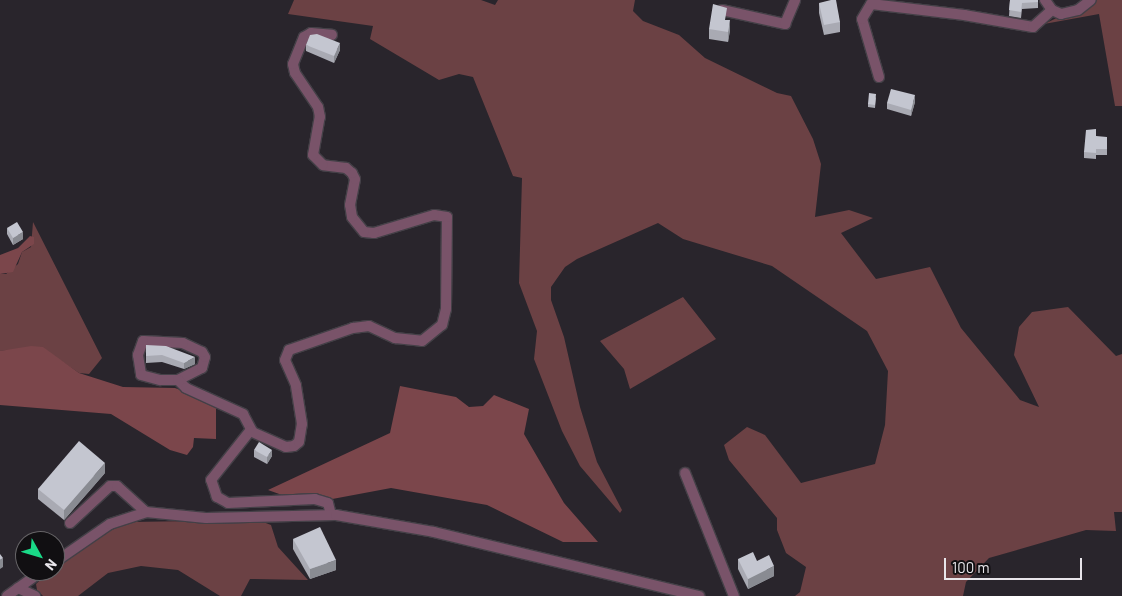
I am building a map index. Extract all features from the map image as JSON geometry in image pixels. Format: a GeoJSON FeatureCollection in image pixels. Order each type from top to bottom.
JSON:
{"type":"FeatureCollection","features":[{"type":"Feature","properties":{"kind":"street"},"geometry":{"type":"LineString","coordinates":[[722,10],[785,24],[795,0]]}},
{"type":"Feature","properties":{"kind":"street"},"geometry":{"type":"LineString","coordinates":[[1046,0],[1052,10]]}},
{"type":"Feature","properties":{"kind":"street"},"geometry":{"type":"LineString","coordinates":[[879,77],[862,19],[870,2],[1032,27],[1052,10],[1071,12],[1091,0]]}},
{"type":"Feature","properties":{"kind":"street"},"geometry":{"type":"LineString","coordinates":[[178,380],[202,368],[204,357],[202,352],[183,343],[143,341],[138,355],[141,375],[160,380],[178,380],[186,388],[243,414],[252,430],[286,447],[299,442],[302,424],[296,384],[285,360],[289,350],[353,328],[369,326],[394,338],[422,341],[442,326],[446,309],[447,217],[434,215],[374,233],[364,232],[352,217],[355,179],[352,173],[346,168],[323,165],[313,156],[320,118],[318,107],[296,73],[293,64],[304,37],[311,33],[332,35]]}},
{"type":"Feature","properties":{"kind":"street"},"geometry":{"type":"LineString","coordinates":[[252,430],[213,475],[211,485],[219,499],[233,504],[315,499],[328,503],[331,515]]}},
{"type":"Feature","properties":{"kind":"street"},"geometry":{"type":"LineString","coordinates":[[686,473],[734,596]]}},
{"type":"Feature","properties":{"kind":"street"},"geometry":{"type":"LineString","coordinates":[[70,523],[110,486],[117,486],[146,512]]}},
{"type":"Feature","properties":{"kind":"street"},"geometry":{"type":"LineString","coordinates":[[65,555],[110,524],[146,512],[206,518],[331,515],[370,519],[434,532],[699,596]]}},
{"type":"Feature","properties":{"kind":"street"},"geometry":{"type":"LineString","coordinates":[[7,596],[28,581]]}},
{"type":"Feature","properties":{"kind":"street"},"geometry":{"type":"LineString","coordinates":[[18,588],[35,596]]}},
{"type":"Feature","properties":{"kind":"shaded area"},"geometry":{"type":"Polygon","coordinates":[[[294,0],[481,0],[495,5],[498,0],[635,0],[633,11],[643,21],[679,35],[705,58],[777,93],[791,96],[813,139],[821,164],[815,217],[849,210],[873,218],[841,233],[876,279],[930,267],[961,328],[1020,400],[1039,407],[1014,355],[1019,327],[1032,312],[1068,307],[1116,356],[1122,354],[1122,512],[1114,512],[1116,531],[1086,530],[989,558],[966,582],[963,596],[795,596],[800,592],[806,567],[786,553],[777,530],[777,518],[729,460],[724,445],[747,427],[765,435],[801,483],[875,464],[885,425],[888,371],[867,331],[772,266],[683,239],[658,223],[577,259],[565,267],[551,287],[551,300],[564,337],[580,407],[597,462],[622,510],[620,513],[580,466],[562,431],[534,359],[537,331],[519,283],[522,178],[513,176],[473,77],[459,74],[439,80],[370,39],[373,26],[288,14],[294,0]]]}},
{"type":"Feature","properties":{"kind":"shaded area"},"geometry":{"type":"Polygon","coordinates":[[[1095,0],[1122,0],[1122,106],[1115,106],[1099,14],[1044,24],[1095,0]]]}},
{"type":"Feature","properties":{"kind":"shaded area"},"geometry":{"type":"Polygon","coordinates":[[[33,222],[102,358],[89,374],[79,373],[60,360],[15,350],[0,351],[0,274],[6,274],[18,264],[22,252],[31,247],[33,222]]]}},
{"type":"Feature","properties":{"kind":"shaded area"},"geometry":{"type":"Polygon","coordinates":[[[30,236],[34,237],[34,244],[22,252],[13,272],[0,274],[0,255],[18,248],[30,236]]]}},
{"type":"Feature","properties":{"kind":"shaded area"},"geometry":{"type":"Polygon","coordinates":[[[683,297],[716,339],[630,389],[624,369],[600,341],[683,297]]]}},
{"type":"Feature","properties":{"kind":"shaded area"},"geometry":{"type":"Polygon","coordinates":[[[31,346],[43,347],[79,373],[123,387],[175,388],[216,403],[216,439],[194,438],[193,447],[187,455],[170,450],[111,414],[0,405],[0,351],[31,346]]]}},
{"type":"Feature","properties":{"kind":"shaded area"},"geometry":{"type":"Polygon","coordinates":[[[400,386],[456,397],[469,407],[483,406],[494,395],[529,409],[524,434],[564,503],[598,542],[563,542],[487,505],[391,488],[327,500],[304,494],[282,495],[268,490],[390,433],[400,386]]]}},
{"type":"Feature","properties":{"kind":"shaded area"},"geometry":{"type":"Polygon","coordinates":[[[258,520],[271,525],[278,547],[308,580],[250,579],[241,596],[220,596],[178,570],[141,566],[108,573],[78,596],[43,596],[37,590],[36,584],[39,581],[65,581],[65,559],[107,532],[130,522],[258,520]]]}},
{"type":"Feature","properties":{"kind":"building"},"geometry":{"type":"Polygon","coordinates":[[[836,0],[840,22],[824,25],[819,3],[836,0]]]}},
{"type":"Feature","properties":{"kind":"building"},"geometry":{"type":"Polygon","coordinates":[[[1010,0],[1038,0],[1038,2],[1022,3],[1021,12],[1009,10],[1010,0]]]}},
{"type":"Feature","properties":{"kind":"building"},"geometry":{"type":"Polygon","coordinates":[[[713,4],[727,8],[725,20],[730,20],[728,32],[709,29],[713,4]]]}},
{"type":"Feature","properties":{"kind":"building"},"geometry":{"type":"Polygon","coordinates":[[[317,34],[340,43],[334,56],[306,45],[310,35],[317,34]]]}},
{"type":"Feature","properties":{"kind":"building"},"geometry":{"type":"Polygon","coordinates":[[[891,89],[915,95],[911,110],[887,103],[891,89]]]}},
{"type":"Feature","properties":{"kind":"building"},"geometry":{"type":"Polygon","coordinates":[[[869,93],[876,94],[875,105],[868,104],[869,93]]]}},
{"type":"Feature","properties":{"kind":"building"},"geometry":{"type":"Polygon","coordinates":[[[1096,129],[1096,136],[1107,137],[1107,149],[1096,149],[1096,153],[1084,152],[1086,130],[1096,129]]]}},
{"type":"Feature","properties":{"kind":"building"},"geometry":{"type":"Polygon","coordinates":[[[17,222],[23,232],[13,238],[7,228],[17,222]]]}},
{"type":"Feature","properties":{"kind":"building"},"geometry":{"type":"Polygon","coordinates":[[[146,345],[166,346],[195,357],[184,363],[162,355],[146,356],[146,345]]]}},
{"type":"Feature","properties":{"kind":"building"},"geometry":{"type":"Polygon","coordinates":[[[79,441],[105,463],[64,510],[38,489],[79,441]]]}},
{"type":"Feature","properties":{"kind":"building"},"geometry":{"type":"Polygon","coordinates":[[[259,442],[272,450],[267,457],[254,450],[259,442]]]}},
{"type":"Feature","properties":{"kind":"building"},"geometry":{"type":"Polygon","coordinates":[[[320,527],[336,560],[310,569],[293,539],[320,527]]]}},
{"type":"Feature","properties":{"kind":"building"},"geometry":{"type":"Polygon","coordinates":[[[753,552],[757,561],[769,555],[774,566],[748,579],[738,559],[753,552]]]}}]}
